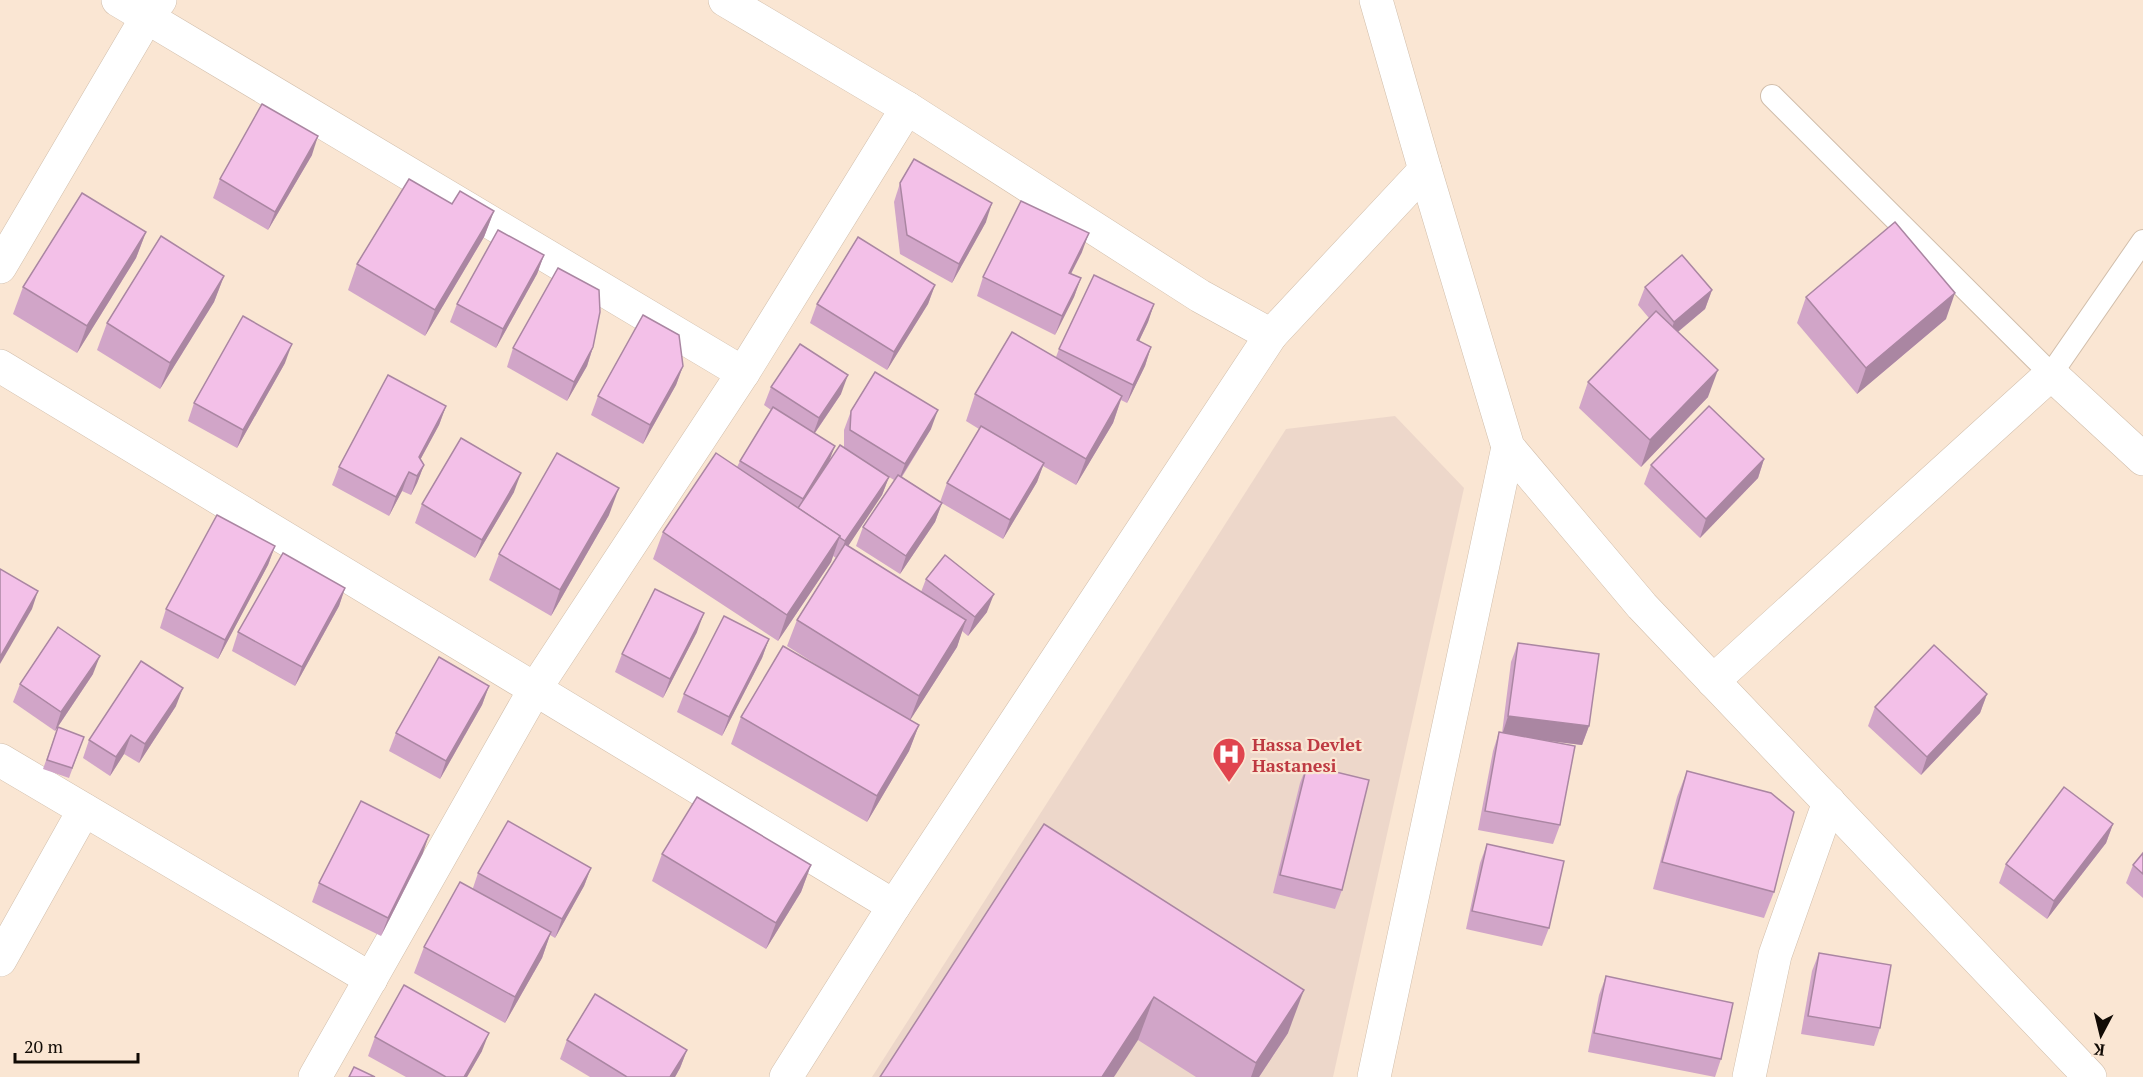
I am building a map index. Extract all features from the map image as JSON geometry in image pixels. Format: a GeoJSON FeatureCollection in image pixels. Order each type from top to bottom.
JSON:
{"type":"FeatureCollection","features":[{"type":"Feature","properties":{"kind":"street"},"geometry":{"type":"LineString","coordinates":[[118,0],[153,8],[743,373]]}},
{"type":"Feature","properties":{"kind":"street"},"geometry":{"type":"LineString","coordinates":[[725,0],[907,108],[1200,296],[1271,335]]}},
{"type":"Feature","properties":{"kind":"street"},"geometry":{"type":"LineString","coordinates":[[1376,0],[1508,447],[1642,606],[2090,1077]]}},
{"type":"Feature","properties":{"kind":"street"},"geometry":{"type":"LineString","coordinates":[[0,267],[153,8]]}},
{"type":"Feature","properties":{"kind":"street"},"geometry":{"type":"LineString","coordinates":[[315,1077],[535,689],[743,373],[907,108]]}},
{"type":"Feature","properties":{"kind":"street"},"geometry":{"type":"LineString","coordinates":[[786,1077],[894,906],[1271,335],[1425,170]]}},
{"type":"Feature","properties":{"kind":"street"},"geometry":{"type":"LineString","coordinates":[[0,366],[894,906]]}},
{"type":"Feature","properties":{"kind":"street"},"geometry":{"type":"LineString","coordinates":[[1713,681],[2051,374],[2143,459]]}},
{"type":"Feature","properties":{"kind":"street"},"geometry":{"type":"LineString","coordinates":[[1374,1077],[1508,447]]}},
{"type":"Feature","properties":{"kind":"street"},"geometry":{"type":"LineString","coordinates":[[0,760],[371,979]]}},
{"type":"Feature","properties":{"kind":"street"},"geometry":{"type":"LineString","coordinates":[[1749,1077],[1775,955],[1829,802]]}},
{"type":"Feature","properties":{"kind":"street"},"geometry":{"type":"LineString","coordinates":[[0,960],[84,810]]}},
{"type":"Feature","properties":{"kind":"lane"},"geometry":{"type":"LineString","coordinates":[[1772,96],[2051,374],[2143,241]]}},
{"type":"Feature","properties":{"kind":"shaded area","name":"Hassa Devlet Hastanesi"},"geometry":{"type":"Polygon","coordinates":[[[1395,416],[1464,488],[1333,1077],[872,1077],[1286,429],[1395,416]]]}},
{"type":"Feature","properties":{"kind":"building"},"geometry":{"type":"Polygon","coordinates":[[[262,104],[318,136],[275,212],[220,179],[262,104]]]}},
{"type":"Feature","properties":{"kind":"building"},"geometry":{"type":"Polygon","coordinates":[[[914,159],[992,203],[959,264],[907,235],[900,183],[914,159]]]}},
{"type":"Feature","properties":{"kind":"building"},"geometry":{"type":"Polygon","coordinates":[[[409,179],[452,204],[460,191],[494,211],[435,310],[357,264],[409,179]]]}},
{"type":"Feature","properties":{"kind":"building"},"geometry":{"type":"Polygon","coordinates":[[[82,193],[146,232],[87,326],[23,287],[82,193]]]}},
{"type":"Feature","properties":{"kind":"building"},"geometry":{"type":"Polygon","coordinates":[[[1021,201],[1089,233],[1069,273],[1081,278],[1062,316],[983,277],[1021,201]]]}},
{"type":"Feature","properties":{"kind":"building"},"geometry":{"type":"Polygon","coordinates":[[[1895,222],[1955,293],[1866,368],[1806,297],[1895,222]]]}},
{"type":"Feature","properties":{"kind":"building"},"geometry":{"type":"Polygon","coordinates":[[[498,230],[544,255],[503,329],[457,304],[498,230]]]}},
{"type":"Feature","properties":{"kind":"building"},"geometry":{"type":"Polygon","coordinates":[[[161,236],[224,276],[170,363],[107,323],[161,236]]]}},
{"type":"Feature","properties":{"kind":"building"},"geometry":{"type":"Polygon","coordinates":[[[858,237],[935,285],[894,352],[817,304],[858,237]]]}},
{"type":"Feature","properties":{"kind":"building"},"geometry":{"type":"Polygon","coordinates":[[[1682,255],[1712,290],[1674,322],[1645,287],[1682,255]]]}},
{"type":"Feature","properties":{"kind":"building"},"geometry":{"type":"Polygon","coordinates":[[[558,268],[599,290],[600,312],[593,347],[574,382],[513,348],[558,268]]]}},
{"type":"Feature","properties":{"kind":"building"},"geometry":{"type":"Polygon","coordinates":[[[1094,275],[1154,304],[1137,340],[1151,347],[1133,385],[1059,349],[1094,275]]]}},
{"type":"Feature","properties":{"kind":"building"},"geometry":{"type":"Polygon","coordinates":[[[1656,311],[1718,370],[1650,440],[1588,382],[1656,311]]]}},
{"type":"Feature","properties":{"kind":"building"},"geometry":{"type":"Polygon","coordinates":[[[643,315],[679,335],[683,366],[650,425],[598,396],[643,315]]]}},
{"type":"Feature","properties":{"kind":"building"},"geometry":{"type":"Polygon","coordinates":[[[243,316],[292,344],[243,430],[194,403],[243,316]]]}},
{"type":"Feature","properties":{"kind":"building"},"geometry":{"type":"Polygon","coordinates":[[[1012,332],[1122,396],[1086,459],[975,394],[1012,332]]]}},
{"type":"Feature","properties":{"kind":"building"},"geometry":{"type":"Polygon","coordinates":[[[800,344],[848,375],[819,418],[771,387],[800,344]]]}},
{"type":"Feature","properties":{"kind":"building"},"geometry":{"type":"Polygon","coordinates":[[[875,372],[938,410],[905,464],[850,430],[851,411],[875,372]]]}},
{"type":"Feature","properties":{"kind":"building"},"geometry":{"type":"Polygon","coordinates":[[[388,375],[446,406],[419,457],[424,465],[417,476],[409,472],[396,497],[339,467],[388,375]]]}},
{"type":"Feature","properties":{"kind":"building"},"geometry":{"type":"Polygon","coordinates":[[[1709,406],[1764,459],[1706,519],[1651,465],[1709,406]]]}},
{"type":"Feature","properties":{"kind":"building"},"geometry":{"type":"Polygon","coordinates":[[[773,407],[835,446],[803,499],[740,461],[773,407]]]}},
{"type":"Feature","properties":{"kind":"building"},"geometry":{"type":"Polygon","coordinates":[[[981,426],[1044,463],[1010,520],[947,483],[981,426]]]}},
{"type":"Feature","properties":{"kind":"building"},"geometry":{"type":"Polygon","coordinates":[[[461,438],[521,473],[482,540],[422,504],[461,438]]]}},
{"type":"Feature","properties":{"kind":"building"},"geometry":{"type":"Polygon","coordinates":[[[840,445],[889,477],[845,541],[798,508],[840,445]]]}},
{"type":"Feature","properties":{"kind":"building"},"geometry":{"type":"Polygon","coordinates":[[[557,453],[619,488],[560,590],[499,554],[557,453]]]}},
{"type":"Feature","properties":{"kind":"building"},"geometry":{"type":"Polygon","coordinates":[[[716,453],[840,536],[787,615],[663,532],[716,453]]]}},
{"type":"Feature","properties":{"kind":"building"},"geometry":{"type":"Polygon","coordinates":[[[898,475],[942,503],[906,556],[863,527],[898,475]]]}},
{"type":"Feature","properties":{"kind":"building"},"geometry":{"type":"Polygon","coordinates":[[[217,515],[275,546],[225,640],[166,609],[217,515]]]}},
{"type":"Feature","properties":{"kind":"building"},"geometry":{"type":"Polygon","coordinates":[[[845,544],[966,620],[919,696],[797,620],[845,544]]]}},
{"type":"Feature","properties":{"kind":"building"},"geometry":{"type":"Polygon","coordinates":[[[283,553],[345,588],[302,667],[238,632],[283,553]]]}},
{"type":"Feature","properties":{"kind":"building"},"geometry":{"type":"Polygon","coordinates":[[[945,555],[994,594],[975,617],[926,579],[945,555]]]}},
{"type":"Feature","properties":{"kind":"building"},"geometry":{"type":"Polygon","coordinates":[[[0,569],[38,591],[0,657],[0,569]]]}},
{"type":"Feature","properties":{"kind":"building"},"geometry":{"type":"Polygon","coordinates":[[[655,589],[704,613],[670,679],[622,654],[655,589]]]}},
{"type":"Feature","properties":{"kind":"building"},"geometry":{"type":"Polygon","coordinates":[[[724,616],[769,639],[729,717],[684,694],[724,616]]]}},
{"type":"Feature","properties":{"kind":"building"},"geometry":{"type":"Polygon","coordinates":[[[58,627],[100,656],[61,712],[20,684],[58,627]]]}},
{"type":"Feature","properties":{"kind":"building"},"geometry":{"type":"Polygon","coordinates":[[[1518,643],[1599,654],[1589,726],[1508,716],[1518,643]]]}},
{"type":"Feature","properties":{"kind":"building"},"geometry":{"type":"Polygon","coordinates":[[[1934,645],[1987,694],[1927,757],[1875,707],[1934,645]]]}},
{"type":"Feature","properties":{"kind":"building"},"geometry":{"type":"Polygon","coordinates":[[[783,646],[919,725],[877,796],[741,717],[783,646]]]}},
{"type":"Feature","properties":{"kind":"building"},"geometry":{"type":"Polygon","coordinates":[[[439,657],[489,686],[446,761],[396,733],[439,657]]]}},
{"type":"Feature","properties":{"kind":"building"},"geometry":{"type":"Polygon","coordinates":[[[141,661],[183,688],[145,744],[131,735],[116,757],[89,740],[141,661]]]}},
{"type":"Feature","properties":{"kind":"building"},"geometry":{"type":"Polygon","coordinates":[[[58,727],[84,737],[72,768],[47,760],[58,727]]]}},
{"type":"Feature","properties":{"kind":"building"},"geometry":{"type":"Polygon","coordinates":[[[1499,732],[1575,746],[1560,825],[1485,811],[1499,732]]]}},
{"type":"Feature","properties":{"kind":"building"},"geometry":{"type":"Polygon","coordinates":[[[1307,765],[1369,780],[1342,890],[1280,875],[1307,765]]]}},
{"type":"Feature","properties":{"kind":"building"},"geometry":{"type":"Polygon","coordinates":[[[1687,771],[1771,793],[1794,812],[1774,892],[1662,862],[1687,771]]]}},
{"type":"Feature","properties":{"kind":"building"},"geometry":{"type":"Polygon","coordinates":[[[2064,787],[2113,824],[2054,901],[2006,864],[2064,787]]]}},
{"type":"Feature","properties":{"kind":"building"},"geometry":{"type":"Polygon","coordinates":[[[697,797],[811,865],[776,923],[662,854],[697,797]]]}},
{"type":"Feature","properties":{"kind":"building"},"geometry":{"type":"Polygon","coordinates":[[[361,801],[429,835],[388,918],[319,883],[361,801]]]}},
{"type":"Feature","properties":{"kind":"building"},"geometry":{"type":"Polygon","coordinates":[[[508,821],[591,868],[562,919],[478,873],[508,821]]]}},
{"type":"Feature","properties":{"kind":"building"},"geometry":{"type":"Polygon","coordinates":[[[1044,824],[1304,990],[1256,1063],[1154,997],[1102,1077],[880,1077],[1044,824]]]}},
{"type":"Feature","properties":{"kind":"building"},"geometry":{"type":"Polygon","coordinates":[[[1487,844],[1564,861],[1549,928],[1472,911],[1487,844]]]}},
{"type":"Feature","properties":{"kind":"building"},"geometry":{"type":"Polygon","coordinates":[[[2143,853],[2143,874],[2133,865],[2143,853]]]}},
{"type":"Feature","properties":{"kind":"building"},"geometry":{"type":"Polygon","coordinates":[[[460,882],[551,932],[515,997],[424,947],[460,882]]]}},
{"type":"Feature","properties":{"kind":"building"},"geometry":{"type":"Polygon","coordinates":[[[1819,953],[1891,965],[1880,1028],[1808,1016],[1819,953]]]}},
{"type":"Feature","properties":{"kind":"building"},"geometry":{"type":"Polygon","coordinates":[[[1606,976],[1733,1003],[1721,1059],[1594,1033],[1606,976]]]}},
{"type":"Feature","properties":{"kind":"building"},"geometry":{"type":"Polygon","coordinates":[[[404,985],[489,1033],[464,1077],[446,1077],[375,1037],[404,985]]]}},
{"type":"Feature","properties":{"kind":"building"},"geometry":{"type":"Polygon","coordinates":[[[595,994],[687,1050],[670,1077],[627,1077],[567,1040],[595,994]]]}},
{"type":"Feature","properties":{"kind":"building"},"geometry":{"type":"Polygon","coordinates":[[[354,1067],[375,1077],[349,1077],[354,1067]]]}},
{"type":"Feature","properties":{"kind":"place","name":"Hassa Devlet Hastanesi"},"geometry":{"type":"Point","coordinates":[1229,783]}}]}
